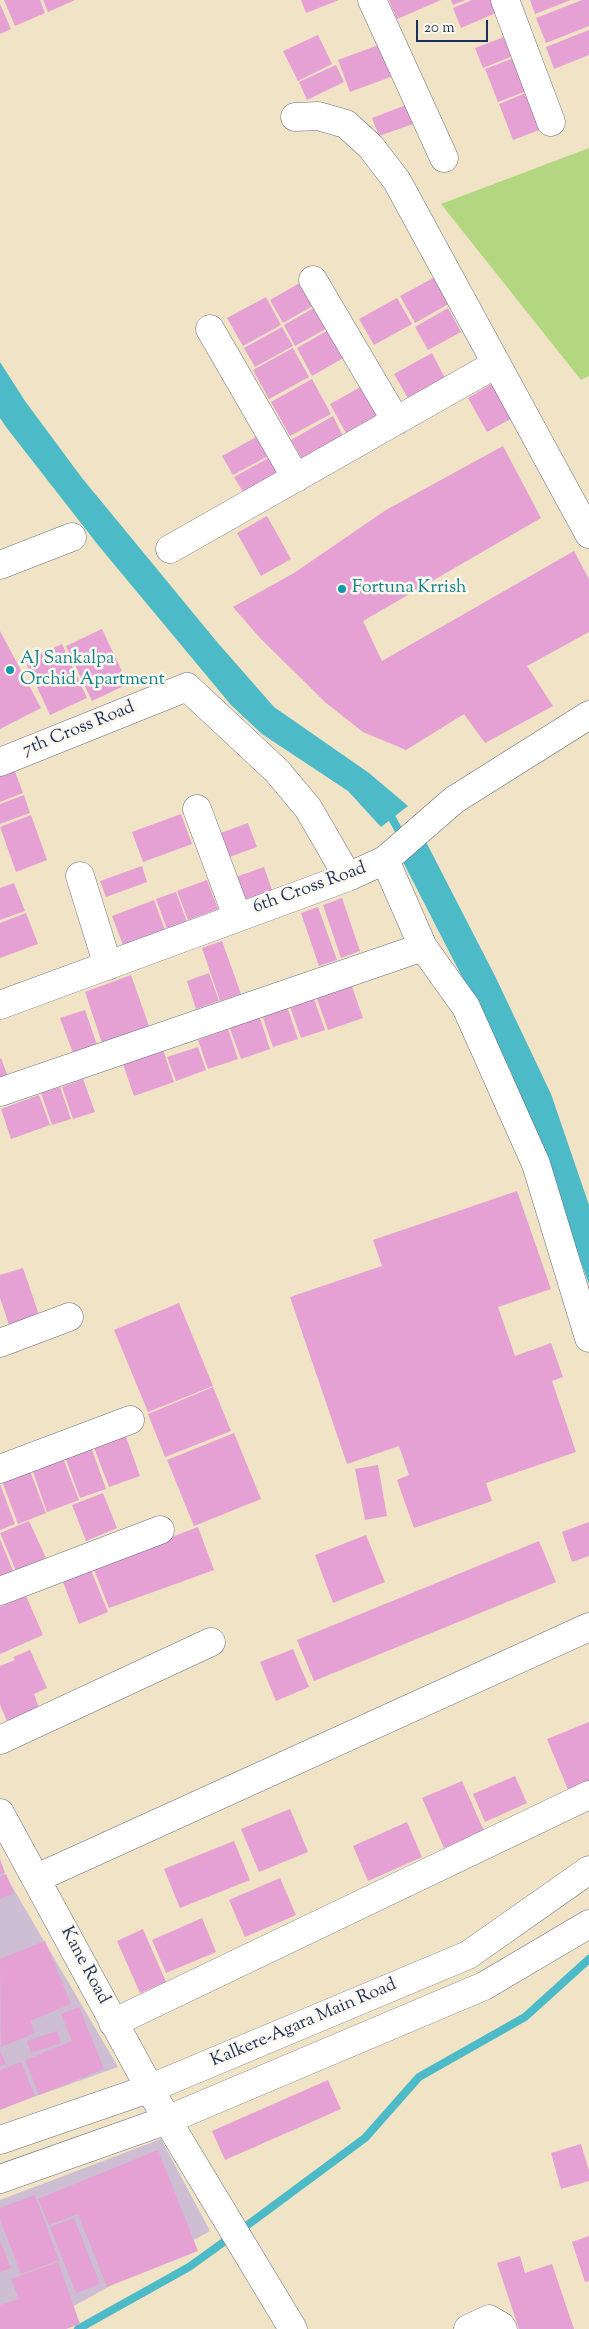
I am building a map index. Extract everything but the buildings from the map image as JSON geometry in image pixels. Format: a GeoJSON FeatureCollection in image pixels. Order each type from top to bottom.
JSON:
{"type":"FeatureCollection","features":[{"type":"Feature","properties":{"kind":"street"},"geometry":{"type":"LineString","coordinates":[[372,0],[444,158]]}},
{"type":"Feature","properties":{"kind":"street"},"geometry":{"type":"LineString","coordinates":[[505,0],[551,122]]}},
{"type":"Feature","properties":{"kind":"street"},"geometry":{"type":"LineString","coordinates":[[295,117],[318,116],[346,124],[371,147],[397,181],[589,534]]}},
{"type":"Feature","properties":{"kind":"street"},"geometry":{"type":"LineString","coordinates":[[313,280],[396,421]]}},
{"type":"Feature","properties":{"kind":"street"},"geometry":{"type":"LineString","coordinates":[[210,329],[296,478]]}},
{"type":"Feature","properties":{"kind":"street"},"geometry":{"type":"LineString","coordinates":[[170,549],[496,364]]}},
{"type":"Feature","properties":{"kind":"street"},"geometry":{"type":"LineString","coordinates":[[0,565],[72,537]]}},
{"type":"Feature","properties":{"kind":"street","name":"7th Cross Road"},"geometry":{"type":"LineString","coordinates":[[0,762],[187,687],[277,771],[296,793],[308,808],[348,877]]}},
{"type":"Feature","properties":{"kind":"street","name":"6th Cross Road"},"geometry":{"type":"LineString","coordinates":[[0,1005],[237,916],[348,877],[392,854],[454,800],[589,715]]}},
{"type":"Feature","properties":{"kind":"street"},"geometry":{"type":"LineString","coordinates":[[197,810],[237,916]]}},
{"type":"Feature","properties":{"kind":"street"},"geometry":{"type":"LineString","coordinates":[[392,854],[423,947],[466,1007],[536,1164],[589,1338]]}},
{"type":"Feature","properties":{"kind":"street"},"geometry":{"type":"LineString","coordinates":[[80,876],[108,966]]}},
{"type":"Feature","properties":{"kind":"street"},"geometry":{"type":"LineString","coordinates":[[0,1092],[423,947]]}},
{"type":"Feature","properties":{"kind":"street"},"geometry":{"type":"LineString","coordinates":[[0,1343],[69,1317]]}},
{"type":"Feature","properties":{"kind":"street"},"geometry":{"type":"LineString","coordinates":[[0,1469],[130,1420]]}},
{"type":"Feature","properties":{"kind":"street"},"geometry":{"type":"LineString","coordinates":[[0,1591],[160,1530]]}},
{"type":"Feature","properties":{"kind":"street"},"geometry":{"type":"LineString","coordinates":[[37,1878],[589,1627]]}},
{"type":"Feature","properties":{"kind":"street"},"geometry":{"type":"LineString","coordinates":[[0,1740],[211,1642]]}},
{"type":"Feature","properties":{"kind":"street"},"geometry":{"type":"LineString","coordinates":[[113,2023],[589,1794]]}},
{"type":"Feature","properties":{"kind":"street","name":"Kane Road"},"geometry":{"type":"LineString","coordinates":[[0,1813],[167,2120],[293,2329]]}},
{"type":"Feature","properties":{"kind":"street","name":"Kalkere-Agara Main Road"},"geometry":{"type":"LineString","coordinates":[[0,2140],[151,2088],[468,1955],[589,1870]]}},
{"type":"Feature","properties":{"kind":"street","name":"Kalkere-Agara Main Road"},"geometry":{"type":"LineString","coordinates":[[0,2179],[167,2120],[484,1986],[589,1924]]}},
{"type":"Feature","properties":{"kind":"street"},"geometry":{"type":"LineString","coordinates":[[468,2329],[490,2319],[502,2326],[503,2329]]}},
{"type":"Feature","properties":{"kind":"shaded area"},"geometry":{"type":"Polygon","coordinates":[[[0,1866],[118,2067],[0,2109],[0,1866]]]}},
{"type":"Feature","properties":{"kind":"shaded area"},"geometry":{"type":"Polygon","coordinates":[[[161,2139],[210,2231],[32,2329],[0,2329],[0,2200],[161,2139]]]}},
{"type":"Feature","properties":{"kind":"green space"},"geometry":{"type":"Polygon","coordinates":[[[589,148],[589,376],[581,380],[441,204],[589,148]]]}},
{"type":"Feature","properties":{"kind":"water"},"geometry":{"type":"Polygon","coordinates":[[[0,362],[25,401],[82,478],[217,642],[274,707],[369,773],[408,806],[381,827],[348,791],[262,734],[231,705],[98,545],[6,427],[0,418],[0,362]]]}},
{"type":"Feature","properties":{"kind":"water"},"geometry":{"type":"Polygon","coordinates":[[[423,836],[495,976],[551,1094],[589,1205],[589,1284],[511,1072],[401,858],[423,836]]]}},
{"type":"Feature","properties":{"kind":"waterway"},"geometry":{"type":"LineString","coordinates":[[388,811],[403,838]]}},
{"type":"Feature","properties":{"kind":"waterway"},"geometry":{"type":"LineString","coordinates":[[78,2329],[189,2267],[253,2221],[365,2138],[419,2077],[525,2017],[589,1959]]}},
{"type":"Feature","properties":{"kind":"place","name":"Fortuna Krrish"},"geometry":{"type":"Point","coordinates":[342,589]}},
{"type":"Feature","properties":{"kind":"place","name":"AJ Sankalpa Orchid Apartment"},"geometry":{"type":"Point","coordinates":[10,670]}}]}
